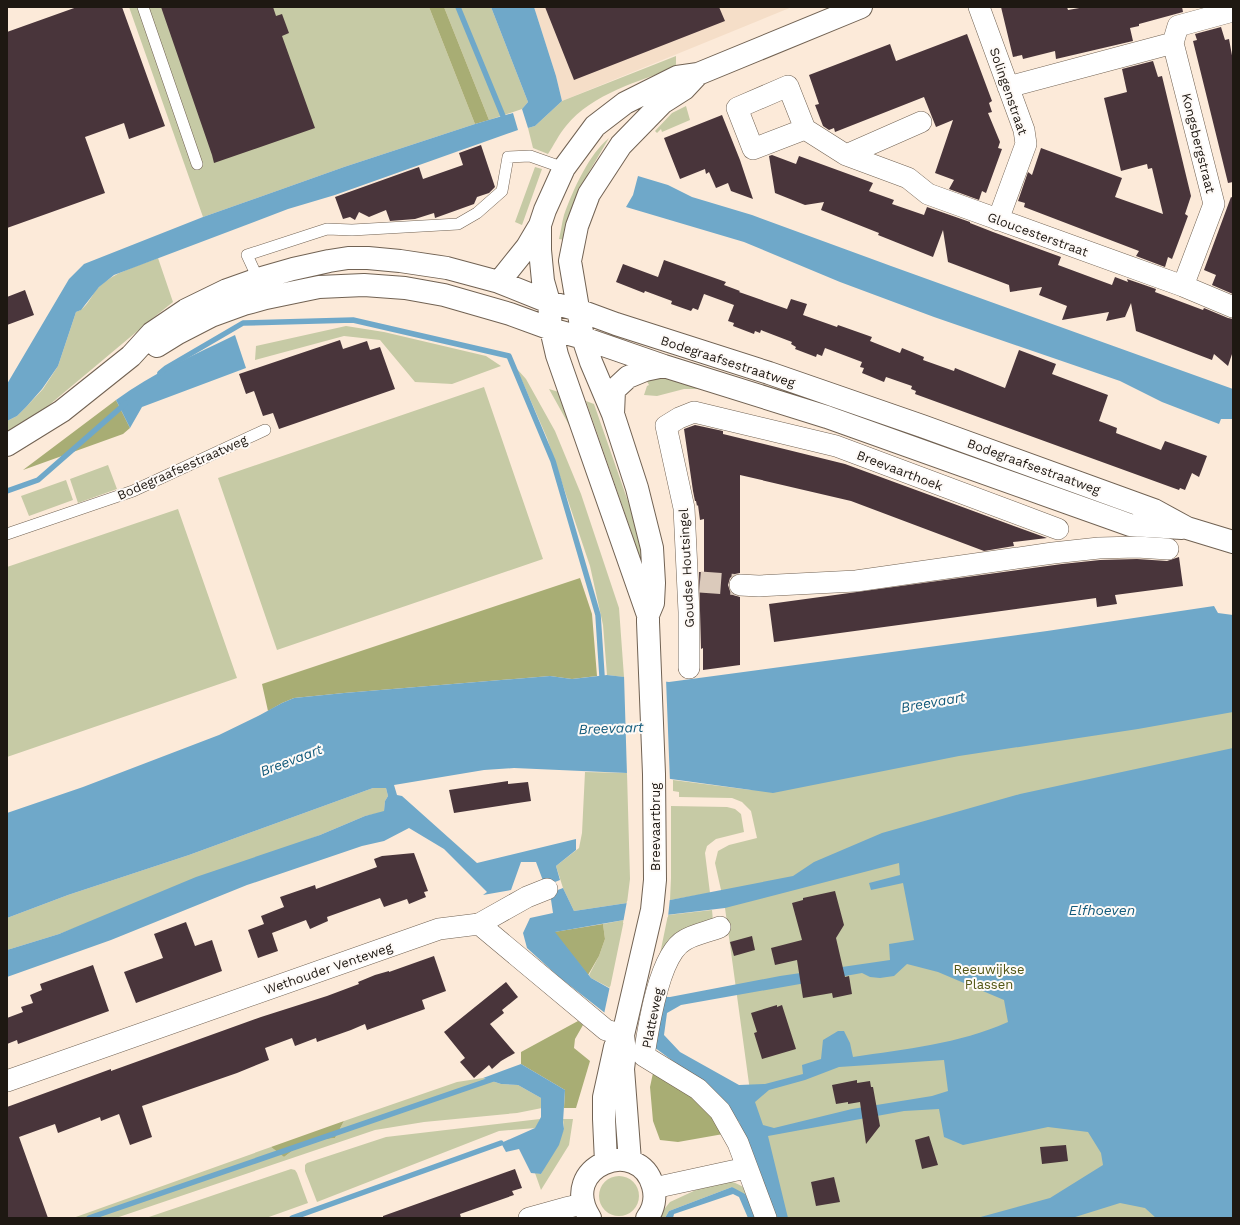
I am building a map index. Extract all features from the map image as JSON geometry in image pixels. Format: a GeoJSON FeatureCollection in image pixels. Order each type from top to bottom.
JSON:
{"type":"FeatureCollection","features":[{"type":"Feature","properties":{"kind":"main road"},"geometry":{"type":"LineString","coordinates":[[499,282],[527,247],[540,225],[545,210],[564,168],[595,126],[625,103],[677,77],[698,74],[861,7]]}},
{"type":"Feature","properties":{"kind":"main road"},"geometry":{"type":"LineString","coordinates":[[648,619],[653,603],[654,582],[652,548],[639,494],[613,414],[591,362],[583,338],[570,261],[577,226],[589,194],[621,145],[662,103],[684,89],[698,74]]}},
{"type":"Feature","properties":{"kind":"main road"},"geometry":{"type":"LineString","coordinates":[[540,225],[540,250],[543,281],[549,302],[551,329],[557,355],[648,619]]}},
{"type":"Feature","properties":{"kind":"main road","name":"Bodegraafsestraatweg"},"geometry":{"type":"LineString","coordinates":[[7,445],[62,411],[131,356],[158,346],[178,333],[211,316],[244,304],[262,288],[293,269],[329,260],[368,258],[447,268],[499,282],[549,302],[578,310],[616,324],[769,373],[922,426],[1154,510],[1187,528],[1233,542]]}},
{"type":"Feature","properties":{"kind":"main road","name":"Bodegraafsestraatweg"},"geometry":{"type":"LineString","coordinates":[[262,288],[364,285],[405,288],[444,295],[510,314],[664,366],[827,417],[1130,525],[1187,528]]}},
{"type":"Feature","properties":{"kind":"main road"},"geometry":{"type":"LineString","coordinates":[[613,414],[614,390],[628,378],[645,370],[664,366]]}},
{"type":"Feature","properties":{"kind":"main road","name":"Breevaartbrug"},"geometry":{"type":"LineString","coordinates":[[624,1032],[652,910],[655,880],[654,774],[648,619]]}},
{"type":"Feature","properties":{"kind":"main road"},"geometry":{"type":"LineString","coordinates":[[624,1032],[625,1052],[623,1069],[630,1161]]}},
{"type":"Feature","properties":{"kind":"main road"},"geometry":{"type":"LineString","coordinates":[[606,1162],[604,1097],[614,1049],[624,1032]]}},
{"type":"Feature","properties":{"kind":"main road"},"geometry":{"type":"LineString","coordinates":[[586,1211],[583,1191],[586,1178],[595,1168],[606,1162],[616,1160],[630,1161],[647,1173],[654,1188],[654,1205],[647,1218]]}},
{"type":"Feature","properties":{"kind":"street","name":"Solingenstraat"},"geometry":{"type":"LineString","coordinates":[[979,7],[1024,130],[1026,144],[998,220]]}},
{"type":"Feature","properties":{"kind":"street"},"geometry":{"type":"LineString","coordinates":[[1008,86],[1173,43],[1178,26],[1233,11]]}},
{"type":"Feature","properties":{"kind":"street","name":"Kongsbergstraat"},"geometry":{"type":"LineString","coordinates":[[1173,43],[1214,204],[1183,286]]}},
{"type":"Feature","properties":{"kind":"street"},"geometry":{"type":"LineString","coordinates":[[846,155],[921,122]]}},
{"type":"Feature","properties":{"kind":"street","name":"Gloucesterstraat"},"geometry":{"type":"LineString","coordinates":[[805,129],[846,155],[908,178],[928,194],[1183,286],[1233,307]]}},
{"type":"Feature","properties":{"kind":"street","name":"Goudse Houtsingel"},"geometry":{"type":"LineString","coordinates":[[689,668],[693,582],[684,508],[666,426],[679,418],[694,412],[738,422]]}},
{"type":"Feature","properties":{"kind":"street","name":"Breevaarthoek"},"geometry":{"type":"LineString","coordinates":[[738,422],[836,446],[1058,529]]}},
{"type":"Feature","properties":{"kind":"street"},"geometry":{"type":"LineString","coordinates":[[1053,553],[1058,529],[1077,481]]}},
{"type":"Feature","properties":{"kind":"street"},"geometry":{"type":"LineString","coordinates":[[740,585],[759,586],[856,581],[1053,553],[1099,548],[1168,548]]}},
{"type":"Feature","properties":{"kind":"street"},"geometry":{"type":"LineString","coordinates":[[548,889],[527,898],[479,924],[606,1030],[624,1032]]}},
{"type":"Feature","properties":{"kind":"street","name":"Wethouder Venteweg"},"geometry":{"type":"LineString","coordinates":[[7,1081],[439,928],[479,924]]}},
{"type":"Feature","properties":{"kind":"street","name":"Platteweg"},"geometry":{"type":"LineString","coordinates":[[720,927],[684,940],[673,951],[664,968],[658,988],[644,1056],[698,1090],[720,1111],[734,1135],[766,1218]]}},
{"type":"Feature","properties":{"kind":"street"},"geometry":{"type":"LineString","coordinates":[[654,1188],[746,1168]]}},
{"type":"Feature","properties":{"kind":"street"},"geometry":{"type":"LineString","coordinates":[[529,1218],[565,1208],[586,1211]]}},
{"type":"Feature","properties":{"kind":"lane"},"geometry":{"type":"LineString","coordinates":[[143,7],[198,164]]}},
{"type":"Feature","properties":{"kind":"lane"},"geometry":{"type":"LineString","coordinates":[[262,288],[247,255],[327,229],[352,230],[458,224],[477,213],[502,192],[508,157],[530,156],[564,168]]}},
{"type":"Feature","properties":{"kind":"lane","name":"Bodegraafsestraatweg"},"geometry":{"type":"LineString","coordinates":[[7,534],[133,491],[265,430]]}},
{"type":"Feature","properties":{"kind":"shaded area"},"geometry":{"type":"Polygon","coordinates":[[[534,7],[792,7],[562,101],[556,76],[534,7]]]}},
{"type":"Feature","properties":{"kind":"green space"},"geometry":{"type":"Polygon","coordinates":[[[129,7],[429,7],[475,124],[344,167],[203,217],[129,7]]]}},
{"type":"Feature","properties":{"kind":"green space"},"geometry":{"type":"Polygon","coordinates":[[[429,7],[444,7],[489,120],[475,124],[429,7]]]}},
{"type":"Feature","properties":{"kind":"green space"},"geometry":{"type":"Polygon","coordinates":[[[444,7],[491,7],[528,102],[522,109],[489,120],[444,7]]]}},
{"type":"Feature","properties":{"kind":"green space"},"geometry":{"type":"Polygon","coordinates":[[[676,56],[676,67],[617,90],[589,105],[566,126],[548,154],[533,148],[528,128],[535,126],[562,101],[676,56]]]}},
{"type":"Feature","properties":{"kind":"green space"},"geometry":{"type":"Polygon","coordinates":[[[686,106],[690,120],[662,132],[661,129],[657,133],[655,131],[672,113],[686,106]]]}},
{"type":"Feature","properties":{"kind":"green space"},"geometry":{"type":"Polygon","coordinates":[[[609,138],[589,172],[577,200],[565,240],[559,239],[564,215],[582,173],[595,153],[609,138]]]}},
{"type":"Feature","properties":{"kind":"green space"},"geometry":{"type":"Polygon","coordinates":[[[535,167],[542,169],[522,225],[515,222],[535,167]]]}},
{"type":"Feature","properties":{"kind":"green space"},"geometry":{"type":"Polygon","coordinates":[[[158,258],[173,302],[36,416],[7,434],[7,421],[17,416],[43,389],[58,366],[76,312],[83,308],[96,290],[112,277],[158,258]]]}},
{"type":"Feature","properties":{"kind":"green space"},"geometry":{"type":"Polygon","coordinates":[[[346,326],[384,332],[486,356],[501,366],[452,384],[415,382],[380,340],[344,336],[255,360],[256,346],[346,326]]]}},
{"type":"Feature","properties":{"kind":"green space"},"geometry":{"type":"Polygon","coordinates":[[[517,369],[526,379],[555,431],[581,494],[619,608],[624,677],[607,675],[603,625],[590,566],[547,438],[517,369]]]}},
{"type":"Feature","properties":{"kind":"green space"},"geometry":{"type":"Polygon","coordinates":[[[659,374],[703,389],[684,389],[657,396],[644,395],[647,386],[649,385],[645,378],[659,374]]]}},
{"type":"Feature","properties":{"kind":"green space"},"geometry":{"type":"Polygon","coordinates":[[[484,387],[543,559],[277,650],[218,478],[484,387]]]}},
{"type":"Feature","properties":{"kind":"green space"},"geometry":{"type":"Polygon","coordinates":[[[549,389],[562,393],[579,443],[549,389]]]}},
{"type":"Feature","properties":{"kind":"green space"},"geometry":{"type":"Polygon","coordinates":[[[116,400],[130,428],[123,434],[23,470],[116,400]]]}},
{"type":"Feature","properties":{"kind":"green space"},"geometry":{"type":"Polygon","coordinates":[[[586,401],[594,404],[646,553],[640,574],[631,531],[586,401]]]}},
{"type":"Feature","properties":{"kind":"green space"},"geometry":{"type":"Polygon","coordinates":[[[108,465],[117,489],[78,503],[70,479],[108,465]]]}},
{"type":"Feature","properties":{"kind":"green space"},"geometry":{"type":"Polygon","coordinates":[[[66,480],[73,500],[29,516],[21,496],[66,480]]]}},
{"type":"Feature","properties":{"kind":"green space"},"geometry":{"type":"Polygon","coordinates":[[[178,509],[237,678],[7,757],[7,567],[178,509]]]}},
{"type":"Feature","properties":{"kind":"green space"},"geometry":{"type":"Polygon","coordinates":[[[580,578],[592,614],[597,676],[572,679],[550,676],[294,698],[268,711],[262,684],[580,578]]]}},
{"type":"Feature","properties":{"kind":"green space","name":"Reeuwijkse Plassen"},"geometry":{"type":"Polygon","coordinates":[[[1233,693],[1233,1218],[783,1218],[756,1135],[725,908],[715,863],[718,851],[729,845],[757,838],[751,811],[742,802],[732,798],[679,797],[679,792],[673,791],[673,780],[751,790],[1233,693]]]}},
{"type":"Feature","properties":{"kind":"green space"},"geometry":{"type":"Polygon","coordinates":[[[585,772],[627,773],[630,879],[627,903],[574,911],[563,888],[556,866],[579,848],[582,833],[585,772]]]}},
{"type":"Feature","properties":{"kind":"green space"},"geometry":{"type":"Polygon","coordinates":[[[373,788],[386,788],[388,796],[385,801],[384,812],[365,816],[320,835],[59,934],[7,950],[7,918],[68,895],[189,855],[373,788]]]}},
{"type":"Feature","properties":{"kind":"green space"},"geometry":{"type":"Polygon","coordinates":[[[671,806],[727,807],[735,809],[741,814],[744,832],[716,839],[707,846],[705,853],[710,893],[670,900],[671,806]]]}},
{"type":"Feature","properties":{"kind":"green space"},"geometry":{"type":"Polygon","coordinates":[[[712,910],[713,921],[660,954],[668,915],[712,910]]]}},
{"type":"Feature","properties":{"kind":"green space"},"geometry":{"type":"Polygon","coordinates":[[[624,920],[610,988],[591,978],[589,975],[599,956],[605,939],[603,924],[624,920]]]}},
{"type":"Feature","properties":{"kind":"green space"},"geometry":{"type":"Polygon","coordinates":[[[603,924],[605,939],[599,956],[588,975],[554,932],[603,924]]]}},
{"type":"Feature","properties":{"kind":"green space"},"geometry":{"type":"Polygon","coordinates":[[[578,1021],[583,1025],[575,1039],[574,1048],[590,1061],[576,1108],[564,1108],[565,1090],[521,1064],[521,1052],[578,1021]]]}},
{"type":"Feature","properties":{"kind":"green space"},"geometry":{"type":"Polygon","coordinates":[[[653,1073],[685,1088],[729,1133],[678,1142],[660,1140],[653,1121],[650,1087],[653,1073]]]}},
{"type":"Feature","properties":{"kind":"green space"},"geometry":{"type":"Polygon","coordinates":[[[483,1078],[501,1084],[518,1085],[541,1098],[542,1108],[517,1113],[424,1122],[375,1130],[116,1218],[73,1218],[271,1147],[284,1157],[292,1151],[312,1141],[335,1138],[344,1121],[457,1082],[483,1078]]]}},
{"type":"Feature","properties":{"kind":"green space"},"geometry":{"type":"Polygon","coordinates":[[[540,1119],[536,1128],[499,1131],[317,1202],[305,1171],[305,1165],[307,1163],[386,1137],[540,1119]]]}},
{"type":"Feature","properties":{"kind":"green space"},"geometry":{"type":"Polygon","coordinates":[[[563,1119],[573,1119],[569,1145],[541,1190],[535,1173],[541,1174],[564,1129],[563,1119]]]}},
{"type":"Feature","properties":{"kind":"green space"},"geometry":{"type":"Polygon","coordinates":[[[344,1121],[335,1138],[312,1141],[292,1151],[284,1157],[271,1147],[344,1121]]]}},
{"type":"Feature","properties":{"kind":"green space"},"geometry":{"type":"Polygon","coordinates":[[[291,1169],[295,1170],[297,1173],[308,1203],[266,1218],[146,1218],[291,1169]]]}},
{"type":"Feature","properties":{"kind":"green space"},"geometry":{"type":"Polygon","coordinates":[[[619,1176],[627,1178],[633,1182],[637,1188],[639,1196],[637,1204],[633,1210],[627,1214],[619,1216],[611,1214],[605,1210],[601,1204],[599,1196],[601,1188],[605,1182],[611,1178],[619,1176]]]}},
{"type":"Feature","properties":{"kind":"green space"},"geometry":{"type":"Polygon","coordinates":[[[727,1180],[741,1186],[750,1193],[761,1218],[732,1187],[669,1211],[665,1218],[657,1218],[670,1202],[711,1183],[727,1180]]]}},
{"type":"Feature","properties":{"kind":"water"},"geometry":{"type":"Polygon","coordinates":[[[491,7],[534,7],[556,76],[562,101],[535,126],[528,128],[522,109],[528,102],[491,7]]]}},
{"type":"Feature","properties":{"kind":"water"},"geometry":{"type":"Polygon","coordinates":[[[513,113],[518,130],[335,195],[288,209],[114,275],[99,287],[81,310],[76,312],[58,366],[42,389],[17,416],[7,421],[7,384],[69,279],[84,264],[203,217],[344,167],[513,113]]]}},
{"type":"Feature","properties":{"kind":"water"},"geometry":{"type":"Polygon","coordinates":[[[638,176],[668,185],[692,197],[752,215],[1233,389],[1233,419],[1221,419],[1219,424],[1162,402],[1120,381],[934,317],[840,282],[744,242],[626,207],[633,195],[638,176]]]}},
{"type":"Feature","properties":{"kind":"water"},"geometry":{"type":"Polygon","coordinates":[[[235,335],[246,368],[142,407],[130,428],[116,400],[144,381],[235,335]]]}},
{"type":"Feature","properties":{"kind":"water","name":"Breevaart"},"geometry":{"type":"Polygon","coordinates":[[[1214,606],[1218,613],[1233,615],[1233,712],[1138,729],[959,756],[773,793],[627,773],[514,768],[484,770],[394,785],[397,795],[402,796],[477,863],[576,839],[576,850],[556,866],[560,880],[545,886],[536,862],[521,862],[511,890],[483,895],[487,892],[444,849],[409,828],[384,841],[362,846],[247,885],[111,940],[7,977],[7,950],[59,934],[196,877],[320,835],[365,816],[384,811],[385,801],[388,796],[386,788],[373,788],[189,855],[68,895],[7,918],[7,813],[83,787],[219,735],[294,698],[550,676],[572,679],[607,675],[669,682],[1047,631],[1214,606]]]}},
{"type":"Feature","properties":{"kind":"water","name":"Elfhoeven"},"geometry":{"type":"Polygon","coordinates":[[[1233,748],[1233,1218],[1156,1218],[1145,1208],[1120,1203],[1072,1218],[977,1218],[1050,1198],[1103,1165],[1101,1153],[1088,1132],[1048,1127],[963,1145],[944,1137],[939,1109],[904,1111],[768,1136],[788,1218],[777,1218],[739,1122],[719,1098],[704,1084],[605,1013],[559,977],[527,948],[523,933],[530,918],[553,913],[550,893],[563,888],[574,911],[627,903],[670,900],[793,876],[814,862],[882,833],[1020,794],[1233,748]],[[899,863],[725,908],[624,920],[555,932],[591,978],[623,996],[670,997],[780,976],[890,960],[889,944],[914,940],[903,883],[871,890],[869,883],[900,875],[899,863]],[[907,964],[894,976],[880,978],[870,977],[862,973],[681,1005],[667,1013],[664,1035],[680,1052],[739,1085],[765,1084],[803,1074],[802,1065],[821,1059],[823,1040],[838,1031],[844,1031],[850,1043],[853,1057],[951,1041],[970,1036],[1008,1022],[1004,1000],[938,972],[907,964]],[[944,1060],[839,1067],[805,1080],[769,1090],[755,1102],[763,1125],[774,1128],[852,1109],[932,1096],[948,1091],[944,1060]]]}},
{"type":"Feature","properties":{"kind":"water"},"geometry":{"type":"Polygon","coordinates":[[[521,1064],[565,1090],[564,1129],[559,1145],[541,1174],[531,1173],[519,1149],[506,1152],[501,1143],[535,1128],[541,1117],[541,1098],[518,1085],[501,1084],[483,1078],[521,1064]]]}},
{"type":"Feature","properties":{"kind":"water"},"geometry":{"type":"Polygon","coordinates":[[[732,1187],[745,1194],[756,1218],[748,1218],[739,1197],[733,1194],[674,1214],[673,1218],[665,1218],[669,1211],[732,1187]]]}},
{"type":"Feature","properties":{"kind":"pier"},"geometry":{"type":"Polygon","coordinates":[[[624,675],[666,679],[670,782],[627,775],[624,675]]]}},
{"type":"Feature","properties":{"kind":"pier"},"geometry":{"type":"Polygon","coordinates":[[[670,898],[668,917],[623,923],[627,901],[670,898]]]}},
{"type":"Feature","properties":{"kind":"pier"},"geometry":{"type":"Polygon","coordinates":[[[610,986],[624,994],[650,995],[639,1038],[604,1014],[610,986]]]}},
{"type":"Feature","properties":{"kind":"building"},"geometry":{"type":"Polygon","coordinates":[[[77,7],[122,7],[165,126],[129,139],[124,123],[85,137],[105,193],[7,228],[7,32],[77,7]]]}},
{"type":"Feature","properties":{"kind":"building"},"geometry":{"type":"Polygon","coordinates":[[[161,7],[273,7],[276,16],[282,14],[289,33],[282,36],[315,128],[214,163],[161,7]]]}},
{"type":"Feature","properties":{"kind":"building"},"geometry":{"type":"Polygon","coordinates":[[[545,7],[719,7],[725,21],[574,80],[545,7]]]}},
{"type":"Feature","properties":{"kind":"building"},"geometry":{"type":"Polygon","coordinates":[[[1001,7],[1067,7],[1068,10],[1085,7],[1182,7],[1183,12],[1139,24],[1139,26],[1130,28],[1133,41],[1056,59],[1055,51],[1023,59],[1022,55],[1013,57],[1001,7]]]}},
{"type":"Feature","properties":{"kind":"building"},"geometry":{"type":"Polygon","coordinates":[[[1221,27],[1225,40],[1229,39],[1233,61],[1233,182],[1228,183],[1193,41],[1197,40],[1195,34],[1221,27]]]}},
{"type":"Feature","properties":{"kind":"building"},"geometry":{"type":"Polygon","coordinates":[[[967,34],[992,101],[989,103],[992,112],[988,113],[1000,142],[998,148],[1002,149],[986,193],[982,191],[979,200],[949,189],[954,180],[935,173],[953,120],[936,127],[924,97],[835,132],[834,128],[829,130],[823,126],[815,105],[819,104],[809,75],[890,44],[896,61],[967,34]]]}},
{"type":"Feature","properties":{"kind":"building"},"geometry":{"type":"Polygon","coordinates":[[[1153,61],[1158,77],[1162,76],[1191,196],[1185,214],[1188,216],[1172,259],[1168,257],[1165,267],[1136,256],[1139,251],[1024,207],[1025,203],[1018,201],[1028,172],[1032,175],[1041,148],[1122,178],[1115,197],[1163,214],[1152,168],[1148,169],[1147,164],[1121,171],[1104,98],[1127,92],[1122,69],[1153,61]]]}},
{"type":"Feature","properties":{"kind":"building"},"geometry":{"type":"Polygon","coordinates":[[[722,115],[740,160],[753,199],[731,191],[728,183],[716,188],[709,172],[706,174],[705,169],[680,179],[664,138],[722,115]]]}},
{"type":"Feature","properties":{"kind":"building"},"geometry":{"type":"Polygon","coordinates":[[[481,145],[495,187],[489,193],[477,197],[474,204],[435,218],[434,213],[415,219],[390,221],[386,210],[369,217],[359,212],[355,220],[350,217],[343,219],[335,197],[419,167],[423,179],[463,165],[459,153],[481,145]]]}},
{"type":"Feature","properties":{"kind":"building"},"geometry":{"type":"Polygon","coordinates":[[[772,155],[796,164],[799,156],[873,183],[869,191],[894,200],[892,204],[924,215],[927,207],[970,222],[1061,257],[1058,265],[1112,285],[1115,277],[1128,282],[1127,279],[1156,289],[1155,292],[1203,310],[1204,308],[1233,319],[1233,351],[1228,366],[1214,354],[1212,360],[1136,331],[1131,303],[1125,317],[1106,321],[1109,312],[1062,320],[1067,306],[1039,295],[1042,287],[1010,292],[1009,285],[948,262],[943,230],[933,257],[878,235],[879,233],[821,210],[824,202],[805,205],[775,193],[769,156],[772,155]]]}},
{"type":"Feature","properties":{"kind":"building"},"geometry":{"type":"Polygon","coordinates":[[[1231,197],[1233,198],[1233,294],[1212,285],[1216,275],[1204,270],[1231,197]]]}},
{"type":"Feature","properties":{"kind":"building"},"geometry":{"type":"Polygon","coordinates":[[[664,260],[726,282],[724,285],[740,291],[739,292],[787,309],[791,299],[807,304],[803,315],[872,337],[870,341],[900,353],[902,348],[924,357],[923,360],[954,371],[955,368],[1005,388],[1019,350],[1056,364],[1052,374],[1108,395],[1099,421],[1117,428],[1116,433],[1161,450],[1165,441],[1207,456],[1199,477],[1192,473],[1185,490],[1180,488],[1179,490],[915,394],[916,391],[911,389],[912,386],[886,377],[884,382],[862,373],[864,368],[860,367],[862,362],[825,348],[822,356],[817,354],[816,357],[795,349],[796,347],[791,344],[792,342],[761,330],[760,333],[755,331],[754,334],[733,326],[734,323],[728,321],[734,305],[704,294],[698,310],[693,308],[691,311],[671,304],[672,301],[645,291],[644,293],[616,282],[623,264],[658,277],[664,260]]]}},
{"type":"Feature","properties":{"kind":"building"},"geometry":{"type":"Polygon","coordinates":[[[25,290],[34,315],[7,325],[7,297],[25,290]]]}},
{"type":"Feature","properties":{"kind":"building"},"geometry":{"type":"Polygon","coordinates":[[[340,340],[343,349],[367,341],[370,350],[380,347],[395,389],[279,429],[273,413],[263,416],[254,391],[246,394],[239,374],[340,340]]]}},
{"type":"Feature","properties":{"kind":"building"},"geometry":{"type":"Polygon","coordinates":[[[695,425],[723,431],[723,434],[845,464],[1047,538],[1013,542],[1014,546],[984,551],[851,501],[740,475],[740,573],[735,574],[730,578],[728,585],[733,595],[740,597],[740,665],[703,670],[699,572],[704,572],[704,519],[700,520],[698,505],[697,506],[695,501],[684,429],[695,425]]]}},
{"type":"Feature","properties":{"kind":"building"},"geometry":{"type":"Polygon","coordinates":[[[1179,557],[1183,586],[1115,595],[1117,604],[1097,607],[1096,598],[774,642],[769,604],[1062,564],[1100,560],[1137,559],[1167,561],[1179,557]]]}},
{"type":"Feature","properties":{"kind":"building"},"geometry":{"type":"Polygon","coordinates":[[[508,781],[508,784],[528,782],[531,801],[454,813],[449,790],[508,781]]]}},
{"type":"Feature","properties":{"kind":"building"},"geometry":{"type":"Polygon","coordinates":[[[414,853],[428,891],[424,892],[426,897],[409,904],[407,899],[384,907],[380,898],[327,917],[328,921],[310,929],[306,920],[272,933],[278,951],[258,958],[248,930],[264,924],[261,916],[284,907],[280,897],[315,885],[316,889],[377,867],[374,859],[382,856],[414,853]]]}},
{"type":"Feature","properties":{"kind":"building"},"geometry":{"type":"Polygon","coordinates":[[[835,891],[844,925],[836,938],[845,977],[849,976],[852,994],[833,998],[832,993],[803,998],[797,960],[775,965],[771,948],[802,940],[792,903],[803,900],[803,898],[835,891]]]}},
{"type":"Feature","properties":{"kind":"building"},"geometry":{"type":"Polygon","coordinates":[[[186,922],[195,946],[212,940],[222,971],[136,1003],[124,972],[163,958],[154,934],[186,922]]]}},
{"type":"Feature","properties":{"kind":"building"},"geometry":{"type":"Polygon","coordinates":[[[752,936],[755,950],[734,956],[730,942],[752,936]]]}},
{"type":"Feature","properties":{"kind":"building"},"geometry":{"type":"Polygon","coordinates":[[[434,956],[446,991],[422,1000],[425,1009],[367,1030],[365,1024],[317,1042],[316,1038],[295,1046],[292,1038],[265,1048],[269,1060],[237,1073],[142,1106],[152,1137],[130,1145],[119,1114],[101,1121],[100,1117],[58,1133],[55,1124],[19,1137],[48,1218],[7,1218],[7,1107],[111,1069],[111,1071],[261,1017],[327,996],[359,984],[358,982],[375,975],[389,972],[434,956]]]}},
{"type":"Feature","properties":{"kind":"building"},"geometry":{"type":"Polygon","coordinates":[[[93,965],[109,1011],[18,1044],[17,1040],[7,1044],[7,1018],[23,1012],[21,1007],[33,1003],[30,995],[42,990],[40,984],[93,965]]]}},
{"type":"Feature","properties":{"kind":"building"},"geometry":{"type":"Polygon","coordinates":[[[506,982],[518,997],[502,1010],[504,1013],[490,1024],[515,1053],[501,1061],[492,1069],[489,1065],[474,1078],[460,1062],[465,1058],[444,1032],[506,982]]]}},
{"type":"Feature","properties":{"kind":"building"},"geometry":{"type":"Polygon","coordinates":[[[777,1005],[777,1007],[782,1005],[796,1049],[762,1059],[754,1033],[757,1032],[751,1013],[777,1005]]]}},
{"type":"Feature","properties":{"kind":"building"},"geometry":{"type":"Polygon","coordinates":[[[857,1080],[857,1083],[870,1081],[871,1087],[873,1087],[880,1126],[866,1144],[860,1102],[836,1104],[832,1085],[857,1080]]]}},
{"type":"Feature","properties":{"kind":"building"},"geometry":{"type":"Polygon","coordinates":[[[929,1136],[938,1165],[922,1169],[915,1140],[929,1136]]]}},
{"type":"Feature","properties":{"kind":"building"},"geometry":{"type":"Polygon","coordinates":[[[1066,1145],[1068,1161],[1042,1164],[1040,1147],[1066,1145]]]}},
{"type":"Feature","properties":{"kind":"building"},"geometry":{"type":"Polygon","coordinates":[[[515,1169],[522,1188],[512,1191],[514,1195],[460,1214],[461,1218],[383,1218],[383,1216],[515,1169]]]}},
{"type":"Feature","properties":{"kind":"building"},"geometry":{"type":"Polygon","coordinates":[[[834,1177],[840,1202],[816,1206],[811,1182],[834,1177]]]}},
{"type":"Feature","properties":{"kind":"waterway"},"geometry":{"type":"LineString","coordinates":[[458,7],[503,116]]}},
{"type":"Feature","properties":{"kind":"waterway"},"geometry":{"type":"LineString","coordinates":[[160,373],[243,323],[353,320],[509,356],[553,461],[598,615],[602,676]]}},
{"type":"Feature","properties":{"kind":"waterway"},"geometry":{"type":"LineString","coordinates":[[7,491],[38,480],[126,403]]}},
{"type":"Feature","properties":{"kind":"waterway"},"geometry":{"type":"LineString","coordinates":[[89,1218],[496,1078]]}},
{"type":"Feature","properties":{"kind":"waterway"},"geometry":{"type":"LineString","coordinates":[[292,1218],[501,1143]]}},
{"type":"Feature","properties":{"kind":"tunnel"},"geometry":{"type":"LineString","coordinates":[[700,582],[740,585]]}}]}
